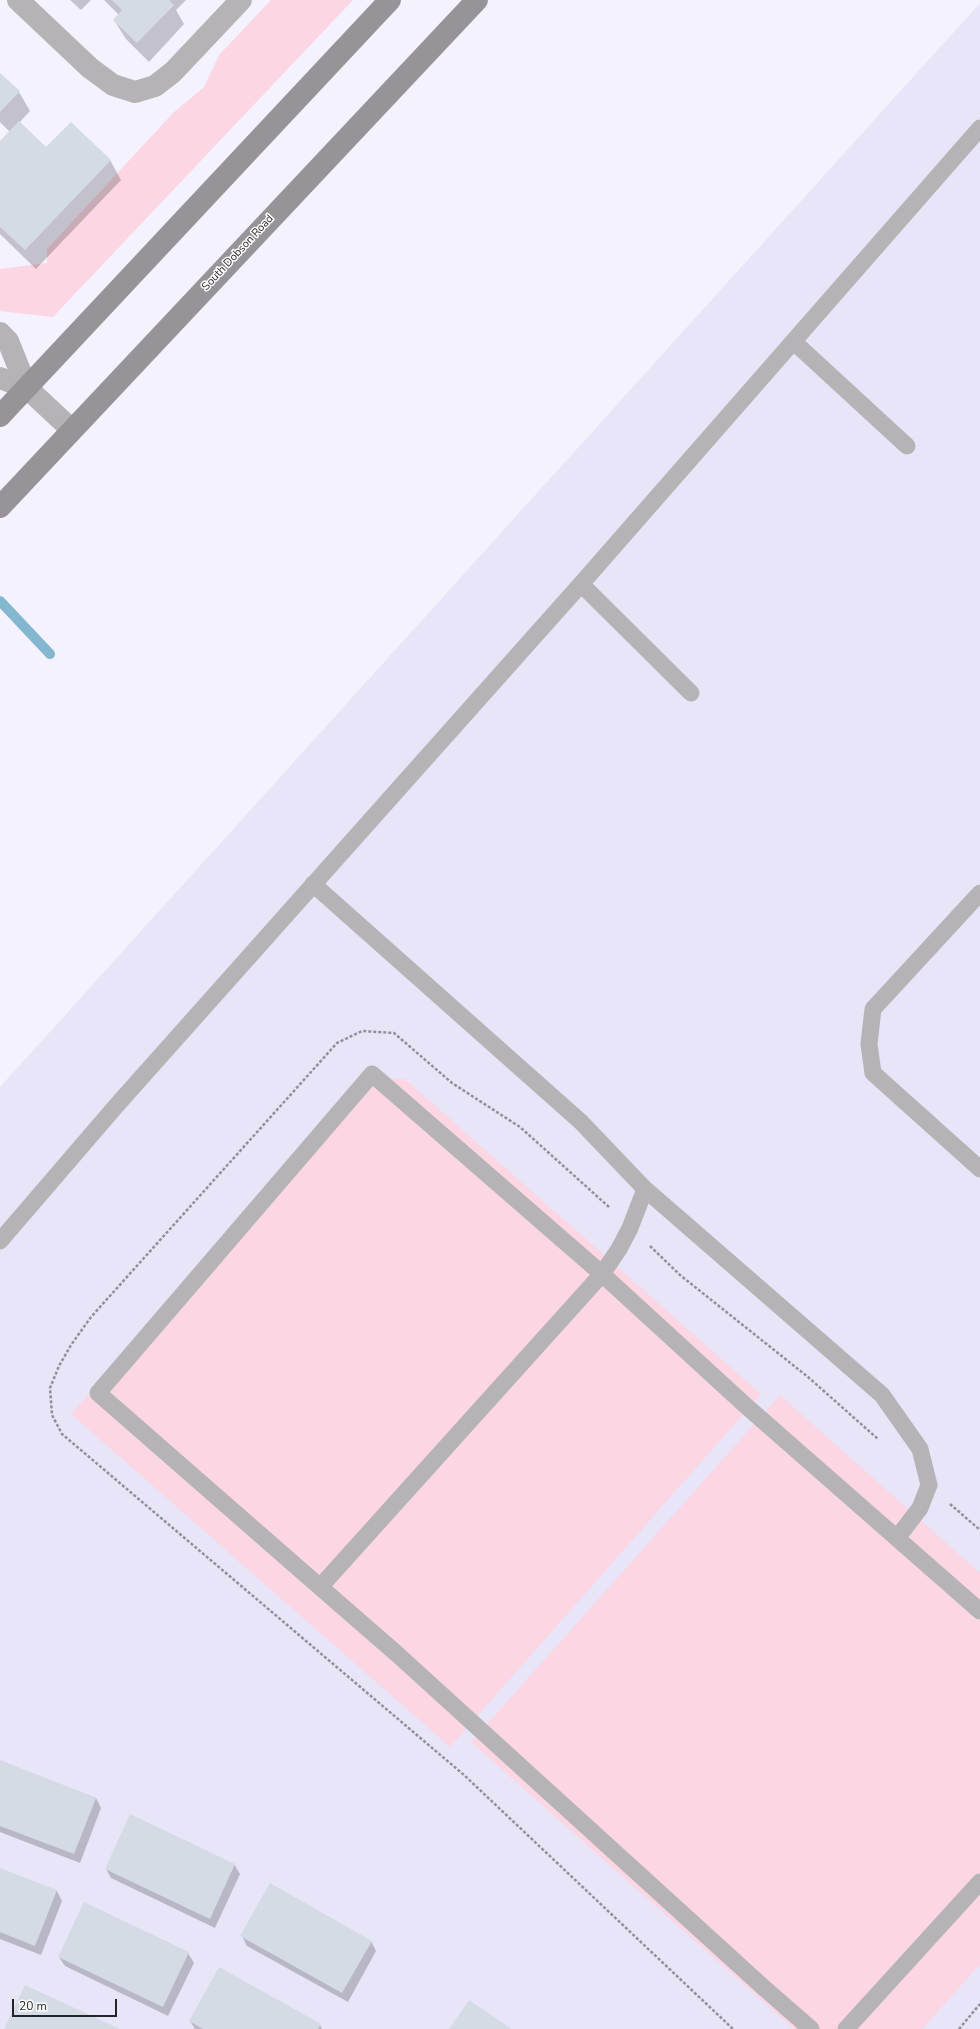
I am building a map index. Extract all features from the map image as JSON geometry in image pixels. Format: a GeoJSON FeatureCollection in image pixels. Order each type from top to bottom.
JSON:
{"type":"FeatureCollection","features":[{"type":"Feature","properties":{"kind":"street"},"geometry":{"type":"LineString","coordinates":[[18,0],[90,68],[113,85],[135,92],[156,86],[173,72],[241,0]]}},
{"type":"Feature","properties":{"kind":"street"},"geometry":{"type":"LineString","coordinates":[[0,416],[390,0]]}},
{"type":"Feature","properties":{"kind":"street","name":"South Dobson Road"},"geometry":{"type":"LineString","coordinates":[[0,507],[477,0]]}},
{"type":"Feature","properties":{"kind":"street"},"geometry":{"type":"LineString","coordinates":[[0,333],[8,341],[27,388]]}},
{"type":"Feature","properties":{"kind":"street"},"geometry":{"type":"LineString","coordinates":[[0,378],[27,388],[72,430]]}},
{"type":"Feature","properties":{"kind":"lane"},"geometry":{"type":"LineString","coordinates":[[0,1241],[116,1106],[581,584],[980,128]]}},
{"type":"Feature","properties":{"kind":"lane"},"geometry":{"type":"LineString","coordinates":[[794,342],[907,446]]}},
{"type":"Feature","properties":{"kind":"lane"},"geometry":{"type":"LineString","coordinates":[[581,584],[691,693]]}},
{"type":"Feature","properties":{"kind":"lane"},"geometry":{"type":"LineString","coordinates":[[313,884],[581,1122],[645,1189],[882,1395],[920,1449],[929,1484],[920,1508],[897,1538]]}},
{"type":"Feature","properties":{"kind":"lane"},"geometry":{"type":"LineString","coordinates":[[980,893],[873,1009],[869,1044],[873,1073],[980,1169]]}},
{"type":"Feature","properties":{"kind":"lane"},"geometry":{"type":"LineString","coordinates":[[811,2029],[397,1654],[98,1393],[372,1074],[602,1274],[746,1405],[980,1611]]}},
{"type":"Feature","properties":{"kind":"lane"},"geometry":{"type":"LineString","coordinates":[[320,1587],[602,1274],[620,1249],[645,1189]]}},
{"type":"Feature","properties":{"kind":"lane"},"geometry":{"type":"LineString","coordinates":[[846,2029],[980,1882]]}},
{"type":"Feature","properties":{"kind":"path"},"geometry":{"type":"LineString","coordinates":[[959,2029],[980,2004]]}},
{"type":"Feature","properties":{"kind":"shaded area"},"geometry":{"type":"Polygon","coordinates":[[[271,0],[353,0],[53,317],[0,311],[0,269],[47,263],[47,249],[173,113],[204,87],[219,55],[271,0]]]}},
{"type":"Feature","properties":{"kind":"shaded area"},"geometry":{"type":"Polygon","coordinates":[[[980,3],[980,2029],[0,2029],[0,1087],[980,3]]]}},
{"type":"Feature","properties":{"kind":"shaded area"},"geometry":{"type":"Polygon","coordinates":[[[367,1079],[405,1079],[761,1394],[450,1747],[71,1414],[367,1079]]]}},
{"type":"Feature","properties":{"kind":"shaded area"},"geometry":{"type":"Polygon","coordinates":[[[780,1395],[980,1573],[980,1964],[922,2029],[794,2029],[471,1742],[780,1395]]]}},
{"type":"Feature","properties":{"kind":"building"},"geometry":{"type":"Polygon","coordinates":[[[112,0],[169,0],[174,5],[137,43],[113,20],[122,10],[112,0]]]}},
{"type":"Feature","properties":{"kind":"building"},"geometry":{"type":"Polygon","coordinates":[[[0,73],[20,91],[0,112],[0,73]]]}},
{"type":"Feature","properties":{"kind":"building"},"geometry":{"type":"Polygon","coordinates":[[[19,121],[46,147],[71,122],[111,160],[25,250],[0,227],[0,141],[19,121]]]}},
{"type":"Feature","properties":{"kind":"building"},"geometry":{"type":"Polygon","coordinates":[[[0,1760],[96,1798],[74,1854],[0,1826],[0,1760]]]}},
{"type":"Feature","properties":{"kind":"building"},"geometry":{"type":"Polygon","coordinates":[[[130,1814],[235,1864],[210,1919],[105,1869],[130,1814]]]}},
{"type":"Feature","properties":{"kind":"building"},"geometry":{"type":"Polygon","coordinates":[[[0,1868],[57,1890],[35,1946],[0,1932],[0,1868]]]}},
{"type":"Feature","properties":{"kind":"building"},"geometry":{"type":"Polygon","coordinates":[[[270,1883],[372,1941],[342,1993],[240,1936],[270,1883]]]}},
{"type":"Feature","properties":{"kind":"building"},"geometry":{"type":"Polygon","coordinates":[[[84,1902],[189,1952],[163,2007],[58,1957],[84,1902]]]}},
{"type":"Feature","properties":{"kind":"building"},"geometry":{"type":"Polygon","coordinates":[[[219,1967],[321,2024],[318,2029],[203,2029],[189,2021],[219,1967]]]}},
{"type":"Feature","properties":{"kind":"building"},"geometry":{"type":"Polygon","coordinates":[[[25,1985],[120,2029],[4,2029],[25,1985]]]}},
{"type":"Feature","properties":{"kind":"building"},"geometry":{"type":"Polygon","coordinates":[[[469,2000],[512,2029],[449,2029],[469,2000]]]}},
{"type":"Feature","properties":{"kind":"waterway"},"geometry":{"type":"LineString","coordinates":[[0,601],[50,654]]}}]}
